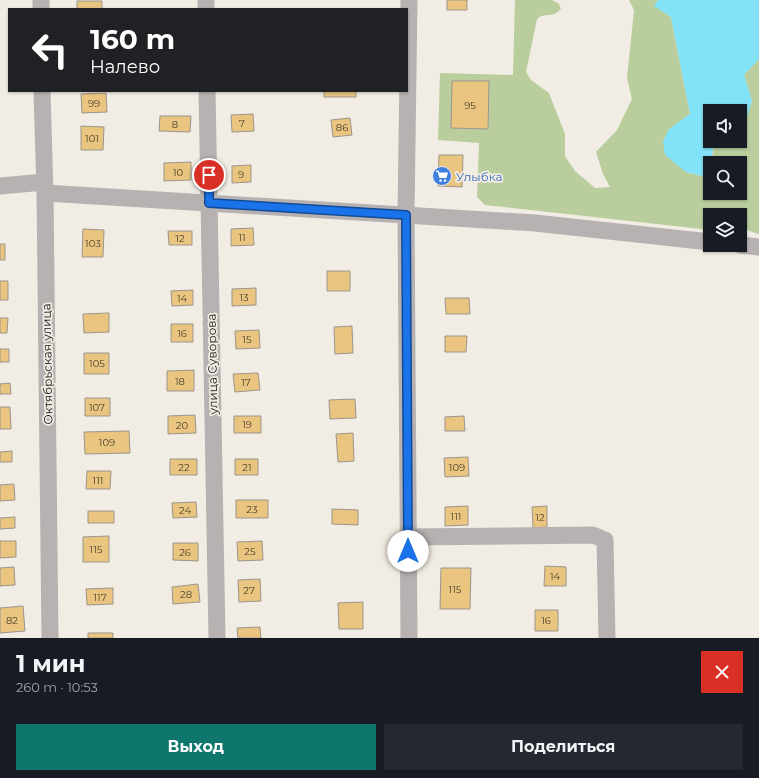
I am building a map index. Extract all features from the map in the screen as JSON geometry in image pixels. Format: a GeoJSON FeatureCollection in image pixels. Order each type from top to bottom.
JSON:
{"type":"FeatureCollection","features":[{"type":"Feature","properties":{"kind":"street"},"geometry":{"type":"LineString","coordinates":[[408,72],[409,0]]}},
{"type":"Feature","properties":{"kind":"street","name":"Октябрьская улица"},"geometry":{"type":"LineString","coordinates":[[42,92],[45,188],[50,638]]}},
{"type":"Feature","properties":{"kind":"street","name":"улица Суворова"},"geometry":{"type":"LineString","coordinates":[[207,92],[217,638]]}},
{"type":"Feature","properties":{"kind":"street"},"geometry":{"type":"LineString","coordinates":[[408,92],[406,215],[409,638]]}},
{"type":"Feature","properties":{"kind":"street"},"geometry":{"type":"LineString","coordinates":[[0,186],[45,188],[209,203],[535,223],[703,241]]}},
{"type":"Feature","properties":{"kind":"street"},"geometry":{"type":"LineString","coordinates":[[747,246],[759,247]]}},
{"type":"Feature","properties":{"kind":"street"},"geometry":{"type":"LineString","coordinates":[[408,537],[592,535],[606,540],[607,638]]}},
{"type":"Feature","properties":{"kind":"green space"},"geometry":{"type":"Polygon","coordinates":[[[515,0],[552,0],[559,4],[561,9],[555,14],[541,16],[537,19],[526,72],[531,80],[549,93],[565,134],[565,156],[575,171],[595,188],[610,187],[603,174],[596,152],[617,130],[632,99],[627,78],[634,10],[629,0],[658,0],[655,6],[671,17],[690,114],[669,129],[686,172],[703,176],[703,200],[747,200],[747,156],[712,156],[713,148],[747,148],[747,114],[752,101],[744,75],[759,59],[759,234],[747,230],[747,208],[703,208],[703,229],[485,205],[477,197],[479,143],[438,140],[440,73],[513,75],[515,0]]]}},
{"type":"Feature","properties":{"kind":"water"},"geometry":{"type":"Polygon","coordinates":[[[658,0],[759,0],[759,59],[744,75],[752,101],[747,116],[747,104],[703,104],[703,148],[713,148],[712,156],[703,156],[703,176],[686,172],[665,155],[663,141],[669,129],[690,114],[671,17],[654,6],[658,0]]]}},
{"type":"Feature","properties":{"kind":"building"},"geometry":{"type":"Polygon","coordinates":[[[447,0],[467,0],[467,10],[447,10],[447,0]]]}},
{"type":"Feature","properties":{"kind":"building"},"geometry":{"type":"Polygon","coordinates":[[[77,1],[102,1],[102,8],[77,8],[77,1]]]}},
{"type":"Feature","properties":{"kind":"building"},"geometry":{"type":"Polygon","coordinates":[[[452,81],[489,81],[488,129],[451,128],[452,81]]]}},
{"type":"Feature","properties":{"kind":"building"},"geometry":{"type":"Polygon","coordinates":[[[324,92],[356,92],[356,97],[324,97],[324,92]]]}},
{"type":"Feature","properties":{"kind":"building"},"geometry":{"type":"Polygon","coordinates":[[[106,93],[107,112],[82,113],[81,94],[106,93]]]}},
{"type":"Feature","properties":{"kind":"building"},"geometry":{"type":"Polygon","coordinates":[[[253,114],[254,131],[232,132],[231,115],[253,114]]]}},
{"type":"Feature","properties":{"kind":"building"},"geometry":{"type":"Polygon","coordinates":[[[160,116],[191,116],[190,132],[159,131],[160,116]]]}},
{"type":"Feature","properties":{"kind":"building"},"geometry":{"type":"Polygon","coordinates":[[[350,118],[352,135],[333,137],[331,120],[350,118]]]}},
{"type":"Feature","properties":{"kind":"building"},"geometry":{"type":"Polygon","coordinates":[[[81,126],[104,127],[103,150],[81,150],[81,126]]]}},
{"type":"Feature","properties":{"kind":"building"},"geometry":{"type":"Polygon","coordinates":[[[439,155],[463,155],[462,187],[438,186],[439,155]]]}},
{"type":"Feature","properties":{"kind":"building"},"geometry":{"type":"Polygon","coordinates":[[[191,162],[191,180],[164,181],[164,163],[191,162]]]}},
{"type":"Feature","properties":{"kind":"building"},"geometry":{"type":"Polygon","coordinates":[[[251,165],[251,182],[232,183],[232,166],[251,165]]]}},
{"type":"Feature","properties":{"kind":"building"},"geometry":{"type":"Polygon","coordinates":[[[253,228],[254,245],[231,246],[231,229],[253,228]]]}},
{"type":"Feature","properties":{"kind":"building"},"geometry":{"type":"Polygon","coordinates":[[[83,229],[104,230],[103,257],[82,257],[83,229]]]}},
{"type":"Feature","properties":{"kind":"building"},"geometry":{"type":"Polygon","coordinates":[[[168,231],[192,231],[192,245],[169,245],[168,231]]]}},
{"type":"Feature","properties":{"kind":"building"},"geometry":{"type":"Polygon","coordinates":[[[0,244],[5,244],[5,260],[0,260],[0,244]]]}},
{"type":"Feature","properties":{"kind":"building"},"geometry":{"type":"Polygon","coordinates":[[[327,271],[350,271],[350,291],[327,291],[327,271]]]}},
{"type":"Feature","properties":{"kind":"building"},"geometry":{"type":"Polygon","coordinates":[[[0,281],[8,281],[8,300],[0,300],[0,281]]]}},
{"type":"Feature","properties":{"kind":"building"},"geometry":{"type":"Polygon","coordinates":[[[256,288],[256,305],[232,306],[232,289],[256,288]]]}},
{"type":"Feature","properties":{"kind":"building"},"geometry":{"type":"Polygon","coordinates":[[[193,290],[193,305],[172,306],[171,291],[193,290]]]}},
{"type":"Feature","properties":{"kind":"building"},"geometry":{"type":"Polygon","coordinates":[[[445,298],[469,298],[470,314],[446,314],[445,298]]]}},
{"type":"Feature","properties":{"kind":"building"},"geometry":{"type":"Polygon","coordinates":[[[109,313],[109,332],[84,333],[83,314],[109,313]]]}},
{"type":"Feature","properties":{"kind":"building"},"geometry":{"type":"Polygon","coordinates":[[[0,318],[8,318],[7,333],[0,333],[0,318]]]}},
{"type":"Feature","properties":{"kind":"building"},"geometry":{"type":"Polygon","coordinates":[[[171,324],[193,324],[193,342],[171,342],[171,324]]]}},
{"type":"Feature","properties":{"kind":"building"},"geometry":{"type":"Polygon","coordinates":[[[352,326],[353,353],[335,354],[334,327],[352,326]]]}},
{"type":"Feature","properties":{"kind":"building"},"geometry":{"type":"Polygon","coordinates":[[[259,330],[260,348],[236,349],[235,331],[259,330]]]}},
{"type":"Feature","properties":{"kind":"building"},"geometry":{"type":"Polygon","coordinates":[[[445,336],[467,336],[466,352],[445,352],[445,336]]]}},
{"type":"Feature","properties":{"kind":"building"},"geometry":{"type":"Polygon","coordinates":[[[0,349],[9,349],[9,362],[0,362],[0,349]]]}},
{"type":"Feature","properties":{"kind":"building"},"geometry":{"type":"Polygon","coordinates":[[[84,353],[109,353],[109,374],[84,374],[84,353]]]}},
{"type":"Feature","properties":{"kind":"building"},"geometry":{"type":"Polygon","coordinates":[[[194,370],[194,391],[167,391],[167,371],[194,370]]]}},
{"type":"Feature","properties":{"kind":"building"},"geometry":{"type":"Polygon","coordinates":[[[258,373],[260,390],[235,392],[233,374],[258,373]]]}},
{"type":"Feature","properties":{"kind":"building"},"geometry":{"type":"Polygon","coordinates":[[[10,383],[11,394],[0,394],[0,384],[10,383]]]}},
{"type":"Feature","properties":{"kind":"building"},"geometry":{"type":"Polygon","coordinates":[[[85,398],[110,398],[110,416],[85,416],[85,398]]]}},
{"type":"Feature","properties":{"kind":"building"},"geometry":{"type":"Polygon","coordinates":[[[355,399],[356,418],[330,419],[329,400],[355,399]]]}},
{"type":"Feature","properties":{"kind":"building"},"geometry":{"type":"Polygon","coordinates":[[[0,407],[10,407],[11,429],[0,429],[0,407]]]}},
{"type":"Feature","properties":{"kind":"building"},"geometry":{"type":"Polygon","coordinates":[[[195,415],[196,433],[168,434],[168,416],[195,415]]]}},
{"type":"Feature","properties":{"kind":"building"},"geometry":{"type":"Polygon","coordinates":[[[234,416],[261,416],[261,433],[234,433],[234,416]]]}},
{"type":"Feature","properties":{"kind":"building"},"geometry":{"type":"Polygon","coordinates":[[[464,416],[465,431],[445,431],[445,417],[464,416]]]}},
{"type":"Feature","properties":{"kind":"building"},"geometry":{"type":"Polygon","coordinates":[[[129,431],[130,453],[85,454],[84,432],[129,431]]]}},
{"type":"Feature","properties":{"kind":"building"},"geometry":{"type":"Polygon","coordinates":[[[353,433],[354,461],[338,462],[336,434],[353,433]]]}},
{"type":"Feature","properties":{"kind":"building"},"geometry":{"type":"Polygon","coordinates":[[[12,451],[12,462],[0,462],[0,452],[12,451]]]}},
{"type":"Feature","properties":{"kind":"building"},"geometry":{"type":"Polygon","coordinates":[[[468,457],[469,476],[445,477],[444,458],[468,457]]]}},
{"type":"Feature","properties":{"kind":"building"},"geometry":{"type":"Polygon","coordinates":[[[170,459],[197,459],[197,475],[170,475],[170,459]]]}},
{"type":"Feature","properties":{"kind":"building"},"geometry":{"type":"Polygon","coordinates":[[[235,459],[258,459],[258,475],[235,475],[235,459]]]}},
{"type":"Feature","properties":{"kind":"building"},"geometry":{"type":"Polygon","coordinates":[[[87,471],[111,471],[110,489],[86,489],[87,471]]]}},
{"type":"Feature","properties":{"kind":"building"},"geometry":{"type":"Polygon","coordinates":[[[14,484],[15,500],[0,501],[0,485],[14,484]]]}},
{"type":"Feature","properties":{"kind":"building"},"geometry":{"type":"Polygon","coordinates":[[[236,500],[268,500],[268,518],[236,518],[236,500]]]}},
{"type":"Feature","properties":{"kind":"building"},"geometry":{"type":"Polygon","coordinates":[[[196,502],[197,517],[173,518],[172,503],[196,502]]]}},
{"type":"Feature","properties":{"kind":"building"},"geometry":{"type":"Polygon","coordinates":[[[468,506],[468,525],[445,526],[445,507],[468,506]]]}},
{"type":"Feature","properties":{"kind":"building"},"geometry":{"type":"Polygon","coordinates":[[[547,506],[547,527],[533,528],[532,507],[547,506]]]}},
{"type":"Feature","properties":{"kind":"building"},"geometry":{"type":"Polygon","coordinates":[[[332,509],[358,510],[358,525],[332,524],[332,509]]]}},
{"type":"Feature","properties":{"kind":"building"},"geometry":{"type":"Polygon","coordinates":[[[88,511],[114,511],[114,523],[88,523],[88,511]]]}},
{"type":"Feature","properties":{"kind":"building"},"geometry":{"type":"Polygon","coordinates":[[[15,517],[15,528],[0,529],[0,518],[15,517]]]}},
{"type":"Feature","properties":{"kind":"building"},"geometry":{"type":"Polygon","coordinates":[[[109,536],[109,562],[83,562],[83,537],[109,536]]]}},
{"type":"Feature","properties":{"kind":"building"},"geometry":{"type":"Polygon","coordinates":[[[0,541],[16,541],[16,557],[0,558],[0,541]]]}},
{"type":"Feature","properties":{"kind":"building"},"geometry":{"type":"Polygon","coordinates":[[[262,541],[263,560],[238,561],[237,542],[262,541]]]}},
{"type":"Feature","properties":{"kind":"building"},"geometry":{"type":"Polygon","coordinates":[[[173,543],[198,543],[198,561],[173,560],[173,543]]]}},
{"type":"Feature","properties":{"kind":"building"},"geometry":{"type":"Polygon","coordinates":[[[545,566],[566,567],[566,586],[544,586],[545,566]]]}},
{"type":"Feature","properties":{"kind":"building"},"geometry":{"type":"Polygon","coordinates":[[[14,567],[15,585],[0,586],[0,568],[14,567]]]}},
{"type":"Feature","properties":{"kind":"building"},"geometry":{"type":"Polygon","coordinates":[[[441,568],[471,568],[470,609],[440,609],[441,568]]]}},
{"type":"Feature","properties":{"kind":"building"},"geometry":{"type":"Polygon","coordinates":[[[260,579],[261,601],[239,602],[238,580],[260,579]]]}},
{"type":"Feature","properties":{"kind":"building"},"geometry":{"type":"Polygon","coordinates":[[[198,584],[200,602],[173,604],[172,587],[198,584]]]}},
{"type":"Feature","properties":{"kind":"building"},"geometry":{"type":"Polygon","coordinates":[[[113,588],[113,604],[87,605],[86,589],[113,588]]]}},
{"type":"Feature","properties":{"kind":"building"},"geometry":{"type":"Polygon","coordinates":[[[363,602],[363,629],[339,629],[338,603],[363,602]]]}},
{"type":"Feature","properties":{"kind":"building"},"geometry":{"type":"Polygon","coordinates":[[[23,606],[25,631],[0,633],[0,608],[23,606]]]}},
{"type":"Feature","properties":{"kind":"building"},"geometry":{"type":"Polygon","coordinates":[[[535,610],[558,610],[558,631],[535,631],[535,610]]]}},
{"type":"Feature","properties":{"kind":"building"},"geometry":{"type":"Polygon","coordinates":[[[260,627],[261,638],[238,638],[237,628],[260,627]]]}},
{"type":"Feature","properties":{"kind":"building"},"geometry":{"type":"Polygon","coordinates":[[[88,633],[113,633],[113,638],[88,638],[88,633]]]}},
{"type":"Feature","properties":{"kind":"place","name":"Улыбка"},"geometry":{"type":"Point","coordinates":[442,176]}},
{"type":"Feature","properties":{"kind":"route"},"geometry":{"type":"LineString","coordinates":[[209,175],[209,203],[406,215],[408,551]]}}]}
